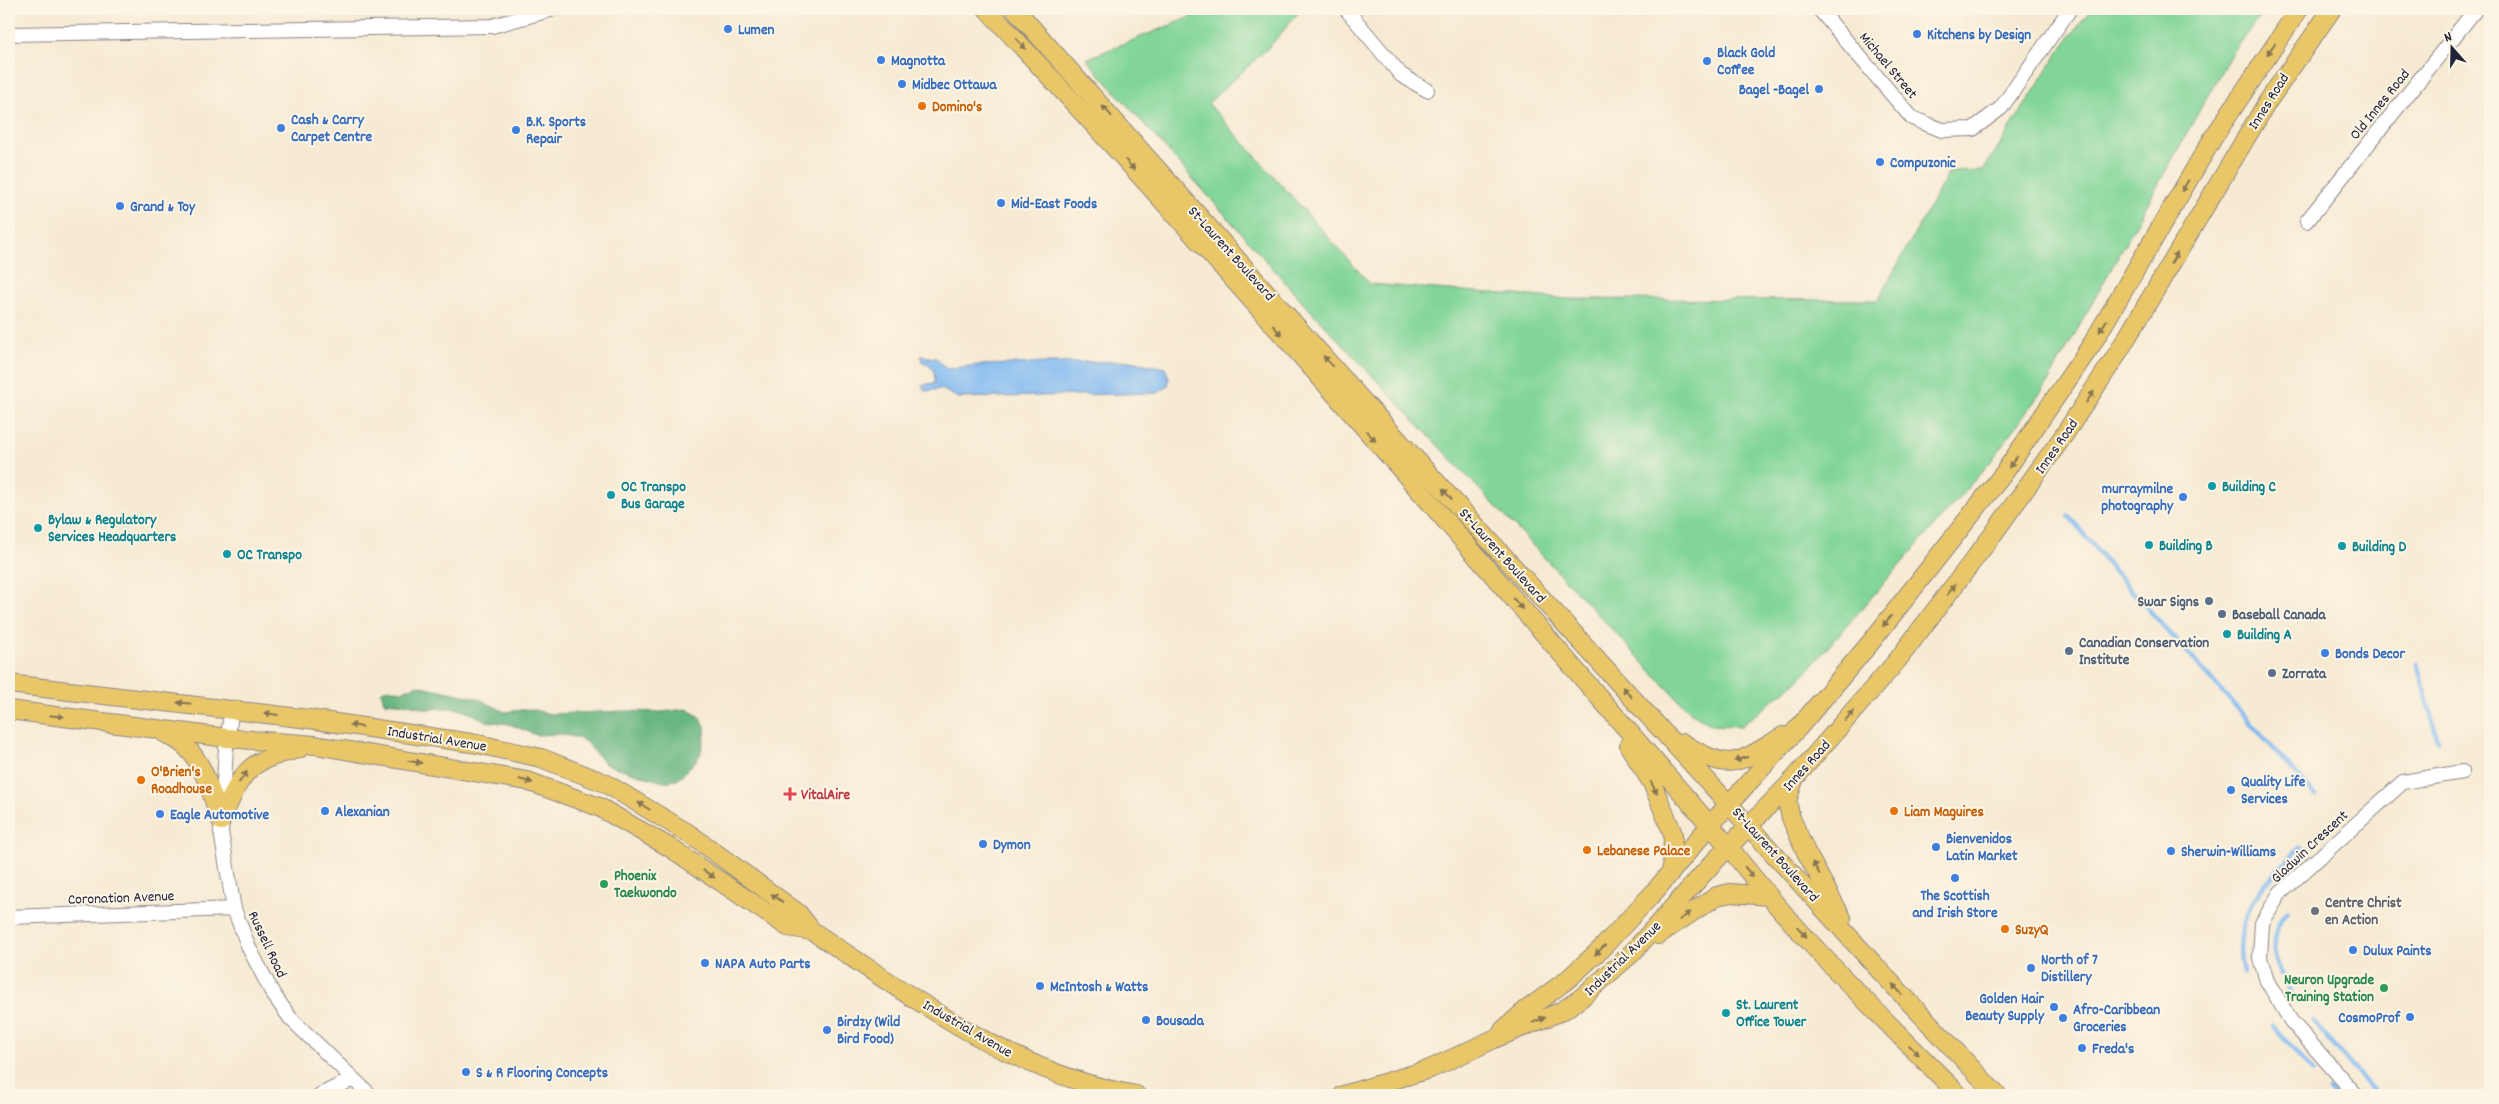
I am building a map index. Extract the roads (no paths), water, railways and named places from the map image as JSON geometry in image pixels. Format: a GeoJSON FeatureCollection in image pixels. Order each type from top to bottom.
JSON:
{"type":"FeatureCollection","features":[{"type":"Feature","properties":{"kind":"main road","name":"St-Laurent Boulevard"},"geometry":{"type":"LineString","coordinates":[[988,9],[1065,92],[1339,399],[1710,825],[1769,896],[1860,997],[1959,1095]]}},
{"type":"Feature","properties":{"kind":"main road","name":"St-Laurent Boulevard"},"geometry":{"type":"LineString","coordinates":[[1015,9],[1360,398],[1997,1095]]}},
{"type":"Feature","properties":{"kind":"main road","name":"Innes Road"},"geometry":{"type":"LineString","coordinates":[[1710,825],[1799,727],[1871,642],[2021,450],[2110,315],[2217,131],[2299,9]]}},
{"type":"Feature","properties":{"kind":"main road","name":"Innes Road"},"geometry":{"type":"LineString","coordinates":[[1729,847],[1794,779],[1896,662],[1991,537],[2064,435],[2112,363],[2268,101],[2332,9]]}},
{"type":"Feature","properties":{"kind":"main road","name":"Industrial Avenue"},"geometry":{"type":"LineString","coordinates":[[9,684],[232,708],[478,744],[542,758],[605,783],[691,835],[798,913],[812,931],[991,1045],[1044,1068],[1104,1089],[1136,1095]]}},
{"type":"Feature","properties":{"kind":"main road"},"geometry":{"type":"LineString","coordinates":[[1601,702],[1652,783],[1663,807],[1673,834],[1672,870]]}},
{"type":"Feature","properties":{"kind":"main road","name":"Industrial Avenue"},"geometry":{"type":"LineString","coordinates":[[9,710],[228,738],[316,745],[526,781],[599,807],[668,846],[788,927],[812,931]]}},
{"type":"Feature","properties":{"kind":"main road"},"geometry":{"type":"LineString","coordinates":[[1660,728],[1707,759],[1728,762],[1753,755],[1799,727]]}},
{"type":"Feature","properties":{"kind":"main road"},"geometry":{"type":"LineString","coordinates":[[159,729],[186,746],[193,755],[201,769],[221,821]]}},
{"type":"Feature","properties":{"kind":"main road"},"geometry":{"type":"LineString","coordinates":[[221,821],[236,787],[252,764],[270,756],[316,745]]}},
{"type":"Feature","properties":{"kind":"main road"},"geometry":{"type":"LineString","coordinates":[[1794,779],[1787,801],[1791,818],[1806,852],[1856,942]]}},
{"type":"Feature","properties":{"kind":"main road","name":"Industrial Avenue"},"geometry":{"type":"LineString","coordinates":[[1494,1039],[1526,1010],[1568,980],[1600,950],[1644,904],[1710,825]]}},
{"type":"Feature","properties":{"kind":"main road","name":"Industrial Avenue"},"geometry":{"type":"LineString","coordinates":[[1343,1095],[1430,1069],[1494,1039],[1562,1011],[1591,991],[1631,954],[1729,847]]}},
{"type":"Feature","properties":{"kind":"main road"},"geometry":{"type":"LineString","coordinates":[[1631,954],[1717,896],[1730,893],[1769,896]]}},
{"type":"Feature","properties":{"kind":"street"},"geometry":{"type":"LineString","coordinates":[[9,34],[492,26],[554,9]]}},
{"type":"Feature","properties":{"kind":"street"},"geometry":{"type":"LineString","coordinates":[[1346,9],[1401,75],[1427,90]]}},
{"type":"Feature","properties":{"kind":"street","name":"Michael Street"},"geometry":{"type":"LineString","coordinates":[[1819,9],[1912,118],[1942,130],[1972,129],[2001,108],[2070,9]]}},
{"type":"Feature","properties":{"kind":"street","name":"Old Innes Road"},"geometry":{"type":"LineString","coordinates":[[2307,220],[2476,9]]}},
{"type":"Feature","properties":{"kind":"street","name":"Russell Road"},"geometry":{"type":"LineString","coordinates":[[232,708],[220,832],[234,909],[248,948],[277,1000],[291,1019],[370,1095]]}},
{"type":"Feature","properties":{"kind":"street","name":"Gladwin Crescent"},"geometry":{"type":"LineString","coordinates":[[2356,1095],[2291,1022],[2267,981],[2260,958],[2262,922],[2280,893],[2403,782],[2462,772]]}},
{"type":"Feature","properties":{"kind":"street","name":"Coronation Avenue"},"geometry":{"type":"LineString","coordinates":[[9,917],[234,909]]}},
{"type":"Feature","properties":{"kind":"street"},"geometry":{"type":"LineString","coordinates":[[320,1095],[353,1079]]}},
{"type":"Feature","properties":{"kind":"water"},"geometry":{"type":"Polygon","coordinates":[[[921,356],[936,358],[947,369],[978,365],[1130,361],[1165,368],[1169,378],[1168,386],[1158,393],[959,398],[941,389],[925,391],[922,385],[935,383],[935,375],[929,365],[922,362],[921,356]]]}},
{"type":"Feature","properties":{"kind":"waterway"},"geometry":{"type":"LineString","coordinates":[[2069,516],[2115,572],[2316,796]]}},
{"type":"Feature","properties":{"kind":"waterway"},"geometry":{"type":"LineString","coordinates":[[2417,663],[2438,741]]}},
{"type":"Feature","properties":{"kind":"waterway"},"geometry":{"type":"LineString","coordinates":[[2243,973],[2240,953],[2241,935],[2245,918],[2262,887],[2302,847]]}},
{"type":"Feature","properties":{"kind":"waterway"},"geometry":{"type":"LineString","coordinates":[[2288,911],[2275,934],[2274,946],[2279,968],[2296,1002]]}},
{"type":"Feature","properties":{"kind":"waterway"},"geometry":{"type":"LineString","coordinates":[[2313,1022],[2377,1095]]}},
{"type":"Feature","properties":{"kind":"waterway"},"geometry":{"type":"LineString","coordinates":[[2273,1026],[2313,1072]]}},
{"type":"Feature","properties":{"kind":"waterway"},"geometry":{"type":"LineString","coordinates":[[2329,1090],[2334,1095]]}},
{"type":"Feature","properties":{"kind":"place","name":"Lumen"},"geometry":{"type":"Point","coordinates":[728,29]}},
{"type":"Feature","properties":{"kind":"place","name":"Kitchens by Design"},"geometry":{"type":"Point","coordinates":[1917,34]}},
{"type":"Feature","properties":{"kind":"place","name":"Magnotta"},"geometry":{"type":"Point","coordinates":[881,60]}},
{"type":"Feature","properties":{"kind":"place","name":"Black Gold Coffee"},"geometry":{"type":"Point","coordinates":[1707,61]}},
{"type":"Feature","properties":{"kind":"place","name":"Midbec Ottawa"},"geometry":{"type":"Point","coordinates":[902,84]}},
{"type":"Feature","properties":{"kind":"place","name":"Bagel -Bagel"},"geometry":{"type":"Point","coordinates":[1819,89]}},
{"type":"Feature","properties":{"kind":"place","name":"Domino's"},"geometry":{"type":"Point","coordinates":[922,106]}},
{"type":"Feature","properties":{"kind":"place","name":"Cash & Carry Carpet Centre"},"geometry":{"type":"Point","coordinates":[281,128]}},
{"type":"Feature","properties":{"kind":"place","name":"B.K. Sports Repair"},"geometry":{"type":"Point","coordinates":[516,130]}},
{"type":"Feature","properties":{"kind":"place","name":"Compuzonic"},"geometry":{"type":"Point","coordinates":[1880,162]}},
{"type":"Feature","properties":{"kind":"place","name":"Mid-East Foods"},"geometry":{"type":"Point","coordinates":[1001,203]}},
{"type":"Feature","properties":{"kind":"place","name":"Grand & Toy"},"geometry":{"type":"Point","coordinates":[120,206]}},
{"type":"Feature","properties":{"kind":"place","name":"Building C"},"geometry":{"type":"Point","coordinates":[2212,486]}},
{"type":"Feature","properties":{"kind":"place","name":"OC Transpo Bus Garage"},"geometry":{"type":"Point","coordinates":[611,495]}},
{"type":"Feature","properties":{"kind":"place","name":"murraymilne photography"},"geometry":{"type":"Point","coordinates":[2183,497]}},
{"type":"Feature","properties":{"kind":"place","name":"Bylaw & Regulatory Services Headquarters"},"geometry":{"type":"Point","coordinates":[38,528]}},
{"type":"Feature","properties":{"kind":"place","name":"Building B"},"geometry":{"type":"Point","coordinates":[2149,545]}},
{"type":"Feature","properties":{"kind":"place","name":"Building D"},"geometry":{"type":"Point","coordinates":[2342,546]}},
{"type":"Feature","properties":{"kind":"place","name":"OC Transpo"},"geometry":{"type":"Point","coordinates":[227,554]}},
{"type":"Feature","properties":{"kind":"place","name":"Swar Signs"},"geometry":{"type":"Point","coordinates":[2209,601]}},
{"type":"Feature","properties":{"kind":"place","name":"Baseball Canada"},"geometry":{"type":"Point","coordinates":[2222,614]}},
{"type":"Feature","properties":{"kind":"place","name":"Building A"},"geometry":{"type":"Point","coordinates":[2227,634]}},
{"type":"Feature","properties":{"kind":"place","name":"Canadian Conservation Institute"},"geometry":{"type":"Point","coordinates":[2069,651]}},
{"type":"Feature","properties":{"kind":"place","name":"Bonds Decor"},"geometry":{"type":"Point","coordinates":[2325,653]}},
{"type":"Feature","properties":{"kind":"place","name":"Zorrata"},"geometry":{"type":"Point","coordinates":[2272,673]}},
{"type":"Feature","properties":{"kind":"place","name":"O'Brien's Roadhouse"},"geometry":{"type":"Point","coordinates":[141,780]}},
{"type":"Feature","properties":{"kind":"place","name":"Quality Life Services"},"geometry":{"type":"Point","coordinates":[2231,790]}},
{"type":"Feature","properties":{"kind":"place","name":"VitalAire"},"geometry":{"type":"Point","coordinates":[790,794]}},
{"type":"Feature","properties":{"kind":"place","name":"Alexanian"},"geometry":{"type":"Point","coordinates":[325,811]}},
{"type":"Feature","properties":{"kind":"place","name":"Liam Maguires"},"geometry":{"type":"Point","coordinates":[1894,811]}},
{"type":"Feature","properties":{"kind":"place","name":"Eagle Automotive"},"geometry":{"type":"Point","coordinates":[160,814]}},
{"type":"Feature","properties":{"kind":"place","name":"Dymon"},"geometry":{"type":"Point","coordinates":[983,844]}},
{"type":"Feature","properties":{"kind":"place","name":"Bienvenidos Latin Market"},"geometry":{"type":"Point","coordinates":[1936,847]}},
{"type":"Feature","properties":{"kind":"place","name":"Lebanese Palace"},"geometry":{"type":"Point","coordinates":[1587,850]}},
{"type":"Feature","properties":{"kind":"place","name":"Sherwin-Williams"},"geometry":{"type":"Point","coordinates":[2171,851]}},
{"type":"Feature","properties":{"kind":"place","name":"The Scottish and Irish Store"},"geometry":{"type":"Point","coordinates":[1955,878]}},
{"type":"Feature","properties":{"kind":"place","name":"Phoenix Taekwondo"},"geometry":{"type":"Point","coordinates":[604,884]}},
{"type":"Feature","properties":{"kind":"place","name":"Centre Christ en Action"},"geometry":{"type":"Point","coordinates":[2315,911]}},
{"type":"Feature","properties":{"kind":"place","name":"SuzyQ"},"geometry":{"type":"Point","coordinates":[2005,929]}},
{"type":"Feature","properties":{"kind":"place","name":"Dulux Paints"},"geometry":{"type":"Point","coordinates":[2353,950]}},
{"type":"Feature","properties":{"kind":"place","name":"NAPA Auto Parts"},"geometry":{"type":"Point","coordinates":[705,963]}},
{"type":"Feature","properties":{"kind":"place","name":"North of 7 Distillery"},"geometry":{"type":"Point","coordinates":[2031,968]}},
{"type":"Feature","properties":{"kind":"place","name":"McIntosh & Watts"},"geometry":{"type":"Point","coordinates":[1040,986]}},
{"type":"Feature","properties":{"kind":"place","name":"Neuron Upgrade Training Station"},"geometry":{"type":"Point","coordinates":[2384,988]}},
{"type":"Feature","properties":{"kind":"place","name":"Golden Hair Beauty Supply"},"geometry":{"type":"Point","coordinates":[2054,1007]}},
{"type":"Feature","properties":{"kind":"place","name":"St. Laurent Office Tower"},"geometry":{"type":"Point","coordinates":[1726,1013]}},
{"type":"Feature","properties":{"kind":"place","name":"CosmoProf"},"geometry":{"type":"Point","coordinates":[2410,1017]}},
{"type":"Feature","properties":{"kind":"place","name":"Afro-Caribbean Groceries"},"geometry":{"type":"Point","coordinates":[2063,1018]}},
{"type":"Feature","properties":{"kind":"place","name":"Bousada"},"geometry":{"type":"Point","coordinates":[1146,1020]}},
{"type":"Feature","properties":{"kind":"place","name":"Birdzy (Wild Bird Food)"},"geometry":{"type":"Point","coordinates":[827,1030]}},
{"type":"Feature","properties":{"kind":"place","name":"Freda's"},"geometry":{"type":"Point","coordinates":[2082,1048]}},
{"type":"Feature","properties":{"kind":"place","name":"S & R Flooring Concepts"},"geometry":{"type":"Point","coordinates":[466,1072]}}]}
